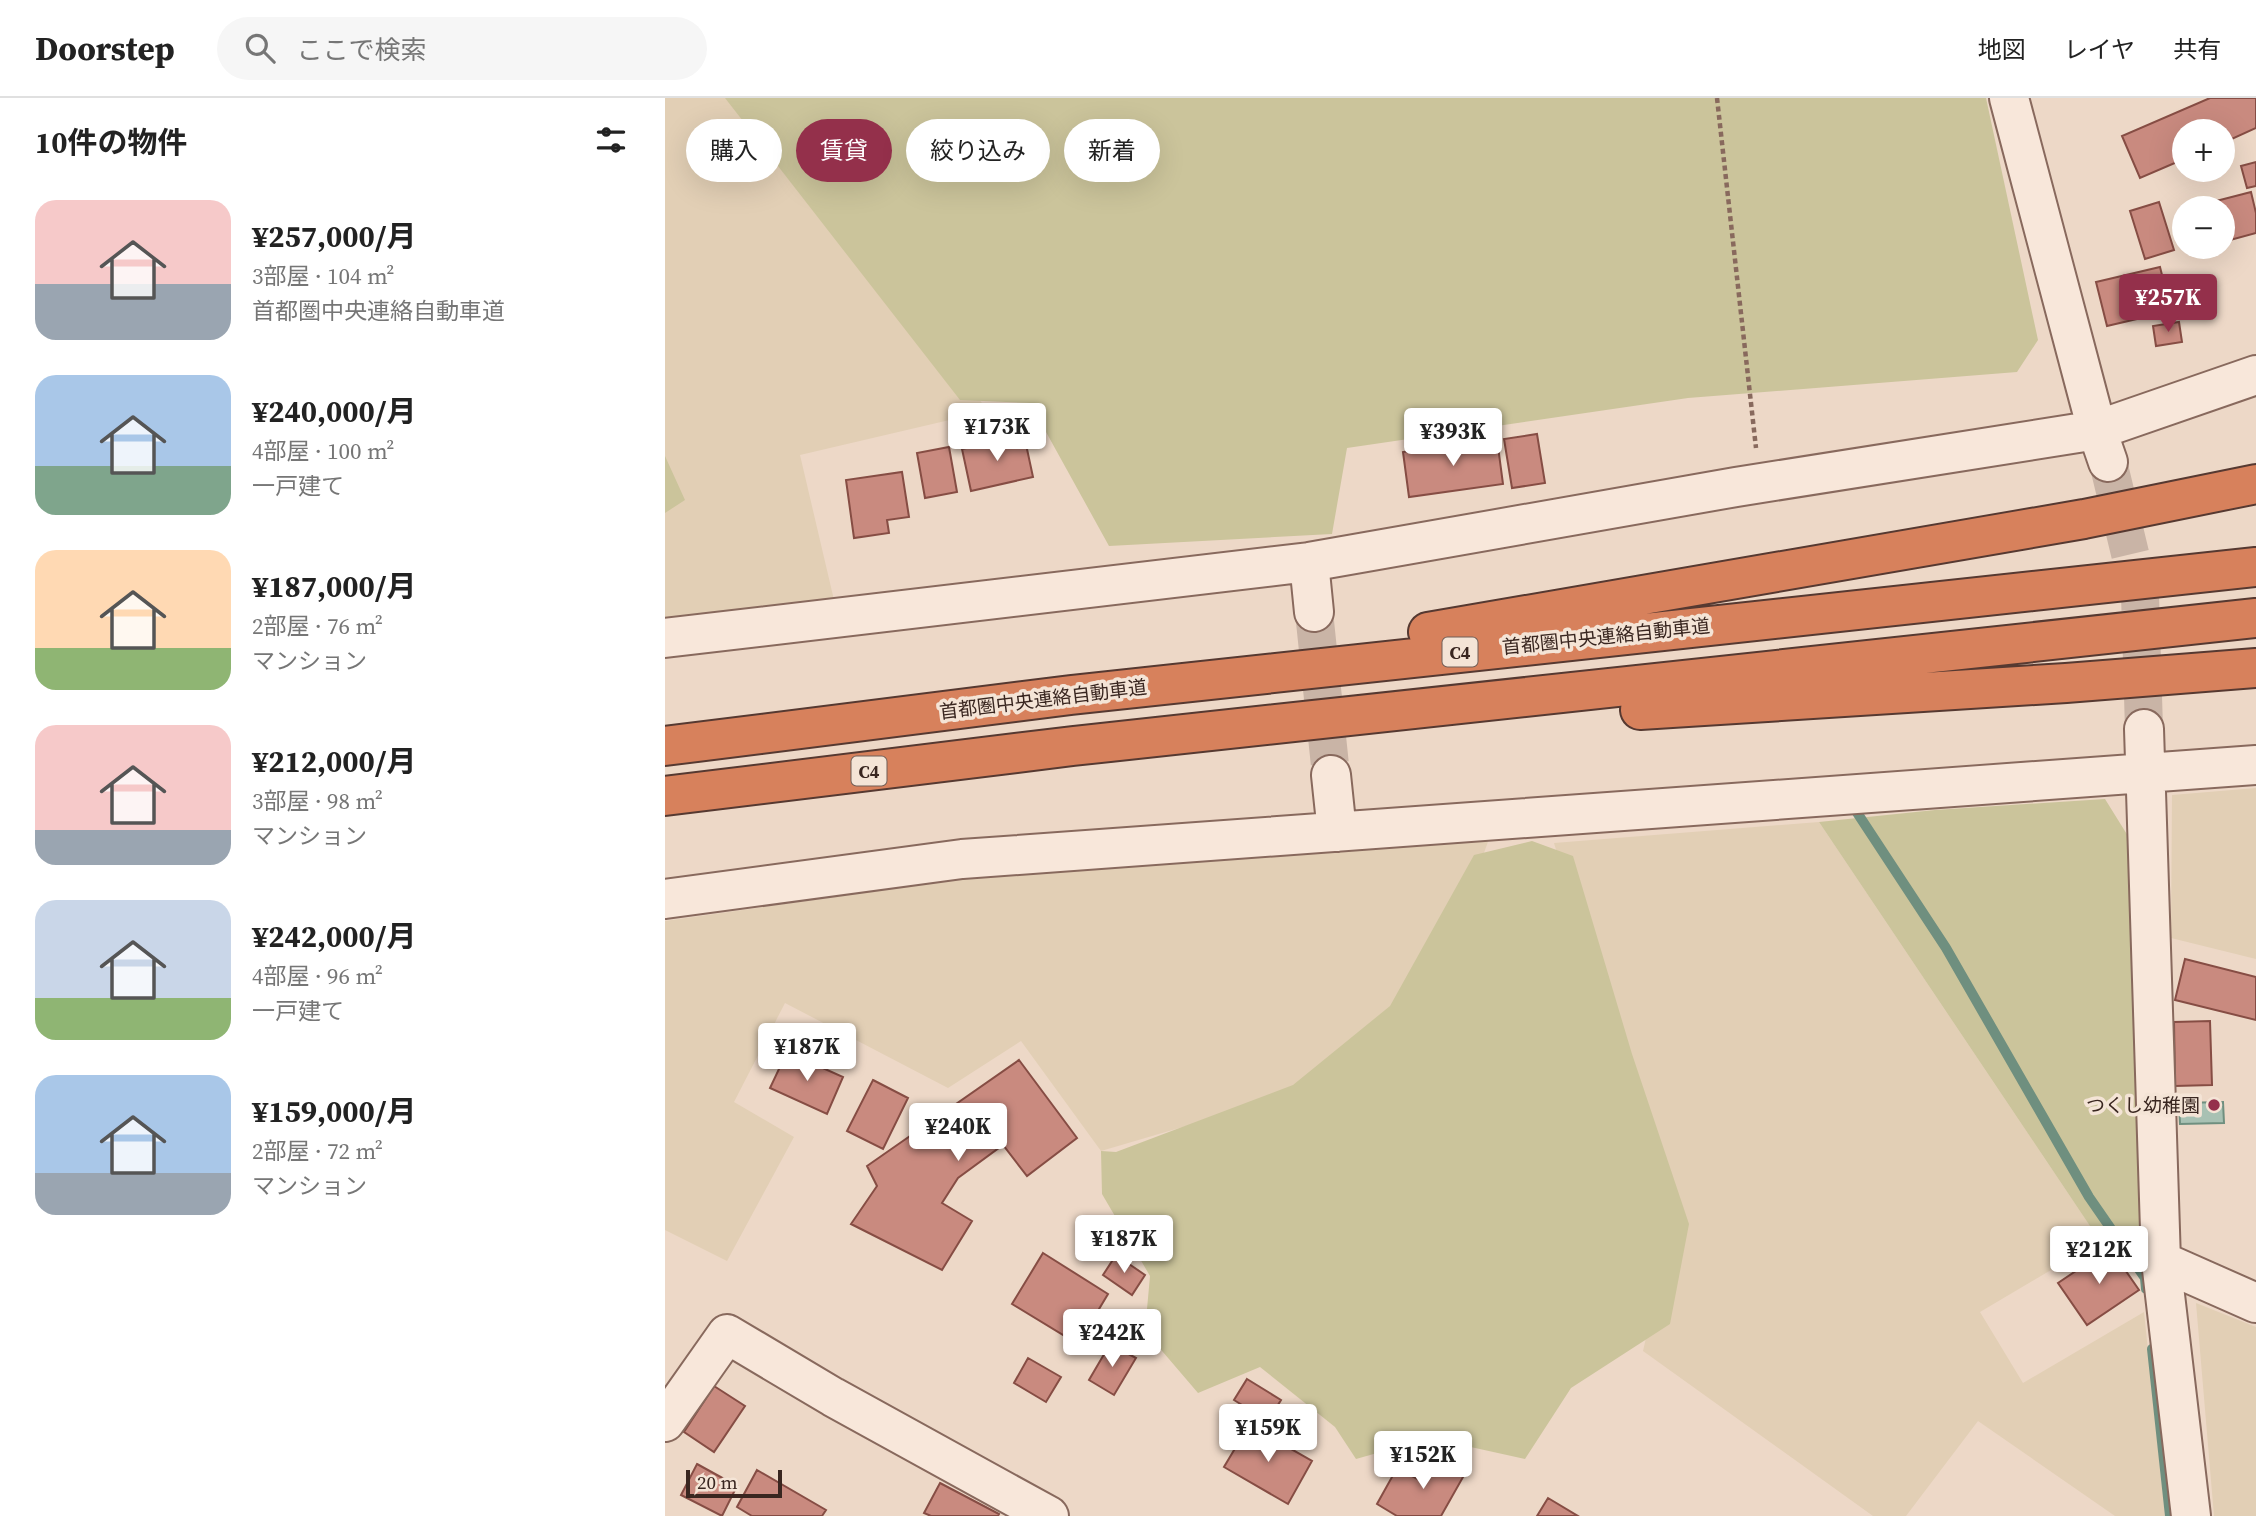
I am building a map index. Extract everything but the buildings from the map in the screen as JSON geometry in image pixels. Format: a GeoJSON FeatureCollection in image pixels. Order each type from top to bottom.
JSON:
{"type":"FeatureCollection","features":[{"type":"Feature","properties":{"kind":"highway"},"geometry":{"type":"LineString","coordinates":[[1071,695],[2084,519],[2256,484]]}},
{"type":"Feature","properties":{"kind":"highway","name":"首都圏中央連絡自動車道"},"geometry":{"type":"LineString","coordinates":[[665,746],[1071,695],[2256,566]]}},
{"type":"Feature","properties":{"kind":"highway","name":"C4"},"geometry":{"type":"LineString","coordinates":[[665,796],[1073,746],[2256,618]]}},
{"type":"Feature","properties":{"kind":"highway"},"geometry":{"type":"LineString","coordinates":[[1073,746],[2256,668]]}},
{"type":"Feature","properties":{"kind":"street"},"geometry":{"type":"LineString","coordinates":[[2009,98],[2103,446]]}},
{"type":"Feature","properties":{"kind":"street"},"geometry":{"type":"LineString","coordinates":[[665,638],[1309,562],[1760,484],[2103,446],[2256,375]]}},
{"type":"Feature","properties":{"kind":"street"},"geometry":{"type":"LineString","coordinates":[[1309,562],[1314,612]]}},
{"type":"Feature","properties":{"kind":"street"},"geometry":{"type":"LineString","coordinates":[[2144,729],[2161,1261],[2191,1516]]}},
{"type":"Feature","properties":{"kind":"street"},"geometry":{"type":"LineString","coordinates":[[665,899],[962,859],[2256,765]]}},
{"type":"Feature","properties":{"kind":"street"},"geometry":{"type":"LineString","coordinates":[[1331,775],[1336,832]]}},
{"type":"Feature","properties":{"kind":"street"},"geometry":{"type":"LineString","coordinates":[[2161,1261],[2256,1303]]}},
{"type":"Feature","properties":{"kind":"street"},"geometry":{"type":"LineString","coordinates":[[665,1422],[727,1334],[951,1464],[1049,1516]]}},
{"type":"Feature","properties":{"kind":"path"},"geometry":{"type":"LineString","coordinates":[[1717,98],[1760,484]]}},
{"type":"Feature","properties":{"kind":"shaded area"},"geometry":{"type":"Polygon","coordinates":[[[665,98],[748,98],[764,119],[686,119],[686,182],[782,182],[782,142],[796,161],[796,182],[812,182],[988,411],[800,455],[834,600],[665,618],[665,98]]]}},
{"type":"Feature","properties":{"kind":"shaded area"},"geometry":{"type":"Polygon","coordinates":[[[725,98],[1986,98],[2038,340],[2017,372],[1688,398],[1347,448],[1332,534],[1109,546],[1030,403],[960,400],[782,171],[782,119],[741,119],[725,98]]]}},
{"type":"Feature","properties":{"kind":"shaded area"},"geometry":{"type":"Polygon","coordinates":[[[665,456],[685,500],[665,513],[665,456]]]}},
{"type":"Feature","properties":{"kind":"shaded area"},"geometry":{"type":"Polygon","coordinates":[[[2256,788],[2256,959],[2171,938],[2172,795],[2256,788]]]}},
{"type":"Feature","properties":{"kind":"shaded area"},"geometry":{"type":"Polygon","coordinates":[[[2105,799],[2128,836],[2135,913],[2148,1248],[2141,1271],[2100,1241],[1819,822],[1935,810],[2105,799]]]}},
{"type":"Feature","properties":{"kind":"shaded area"},"geometry":{"type":"Polygon","coordinates":[[[1819,822],[2100,1241],[1980,1312],[2023,1383],[2144,1312],[2165,1516],[2115,1516],[1978,1421],[1906,1516],[1873,1516],[1643,1351],[1671,1230],[1554,843],[1819,822]]]}},
{"type":"Feature","properties":{"kind":"shaded area"},"geometry":{"type":"Polygon","coordinates":[[[1489,839],[1424,1018],[1302,1092],[1101,1151],[1021,1041],[948,1088],[785,1003],[734,1102],[794,1137],[727,1261],[665,1230],[665,921],[961,879],[1489,839]]]}},
{"type":"Feature","properties":{"kind":"shaded area"},"geometry":{"type":"Polygon","coordinates":[[[1532,841],[1573,856],[1632,1054],[1689,1224],[1670,1324],[1571,1388],[1525,1459],[1430,1438],[1356,1459],[1335,1427],[1260,1367],[1198,1393],[1145,1331],[1150,1276],[1102,1194],[1101,1151],[1116,1152],[1293,1085],[1390,1006],[1474,855],[1532,841]]]}},
{"type":"Feature","properties":{"kind":"shaded area"},"geometry":{"type":"Polygon","coordinates":[[[2223,1102],[2224,1123],[2180,1124],[2179,1103],[2223,1102]]]}},
{"type":"Feature","properties":{"kind":"shaded area"},"geometry":{"type":"Polygon","coordinates":[[[2196,1303],[2256,1327],[2256,1516],[2214,1516],[2196,1303]]]}},
{"type":"Feature","properties":{"kind":"waterway"},"geometry":{"type":"LineString","coordinates":[[1856,811],[1946,948],[2089,1197],[2145,1278],[2146,1289]]}},
{"type":"Feature","properties":{"kind":"waterway"},"geometry":{"type":"LineString","coordinates":[[2152,1349],[2170,1516]]}},
{"type":"Feature","properties":{"kind":"tunnel"},"geometry":{"type":"LineString","coordinates":[[2108,462],[2140,595],[2144,729]]}},
{"type":"Feature","properties":{"kind":"tunnel"},"geometry":{"type":"LineString","coordinates":[[1314,612],[1331,775]]}},
{"type":"Feature","properties":{"kind":"place","name":"つくし幼稚園"},"geometry":{"type":"Point","coordinates":[2214,1105]}}]}
